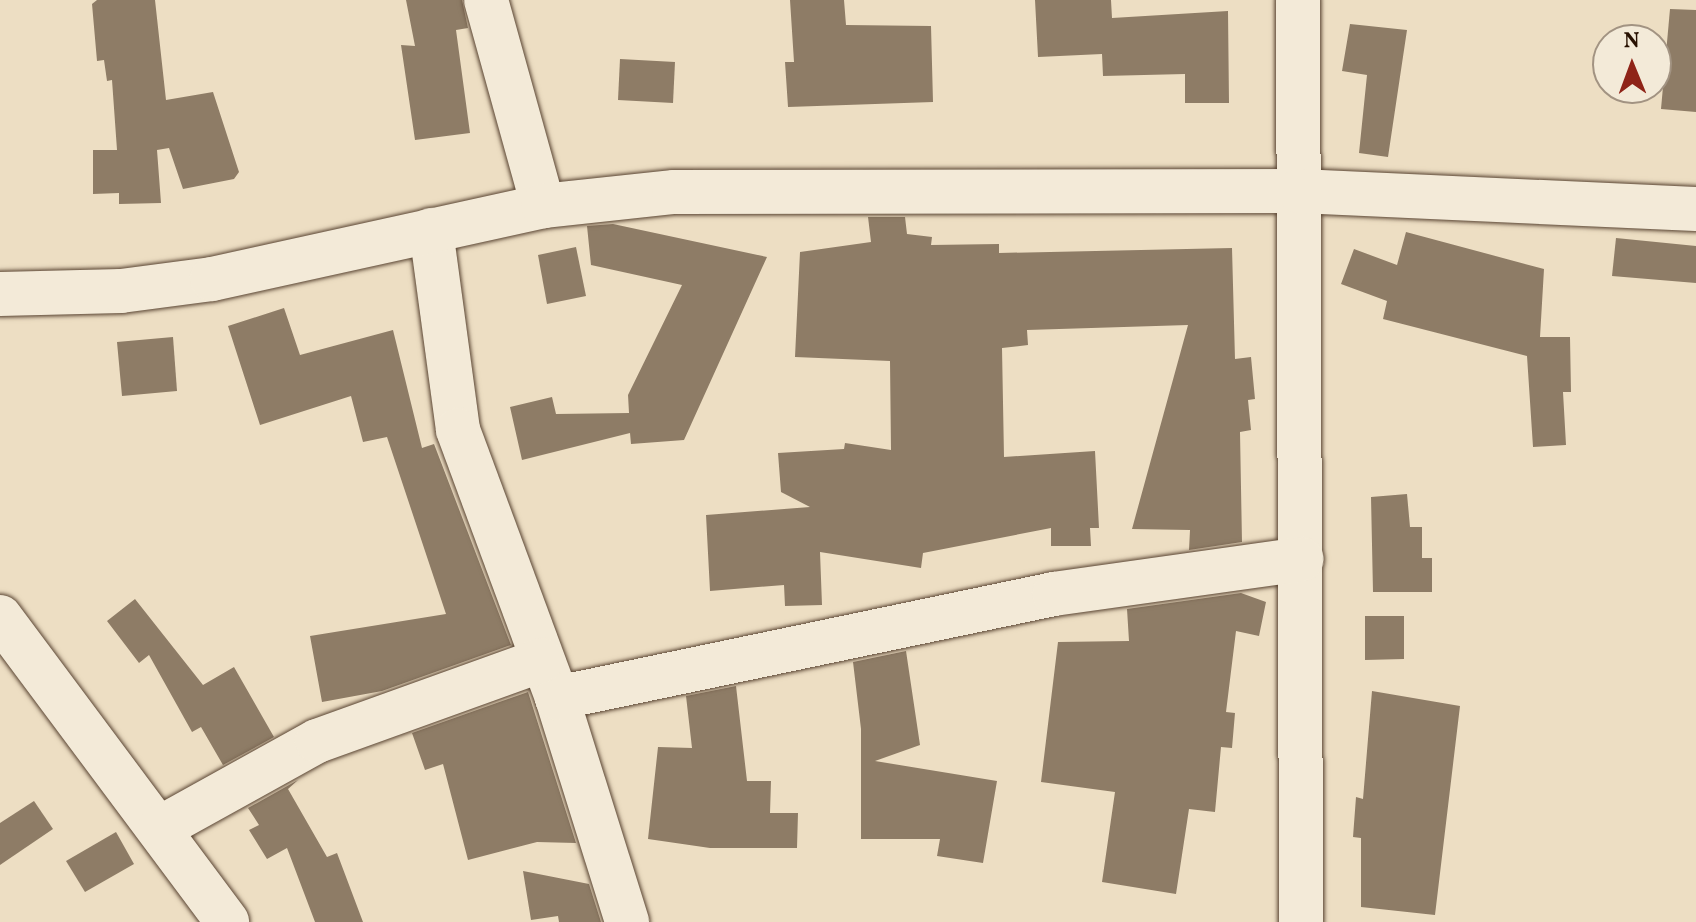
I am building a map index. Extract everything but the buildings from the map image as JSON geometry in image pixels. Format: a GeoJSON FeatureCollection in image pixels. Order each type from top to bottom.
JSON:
{"type":"FeatureCollection","features":[{"type":"Feature","properties":{"kind":"street"},"geometry":{"type":"LineString","coordinates":[[486,0],[543,206]]}},
{"type":"Feature","properties":{"kind":"street"},"geometry":{"type":"LineString","coordinates":[[1298,0],[1301,922]]}},
{"type":"Feature","properties":{"kind":"street"},"geometry":{"type":"LineString","coordinates":[[0,294],[121,291],[212,279],[543,206],[674,192],[830,187],[1299,191],[1696,209]]}},
{"type":"Feature","properties":{"kind":"street"},"geometry":{"type":"LineString","coordinates":[[431,230],[458,430],[550,679],[627,922]]}},
{"type":"Feature","properties":{"kind":"street"},"geometry":{"type":"LineString","coordinates":[[160,828],[317,741],[550,679],[1054,594],[1302,559]]}},
{"type":"Feature","properties":{"kind":"street"},"geometry":{"type":"LineString","coordinates":[[0,617],[227,922]]}}]}
